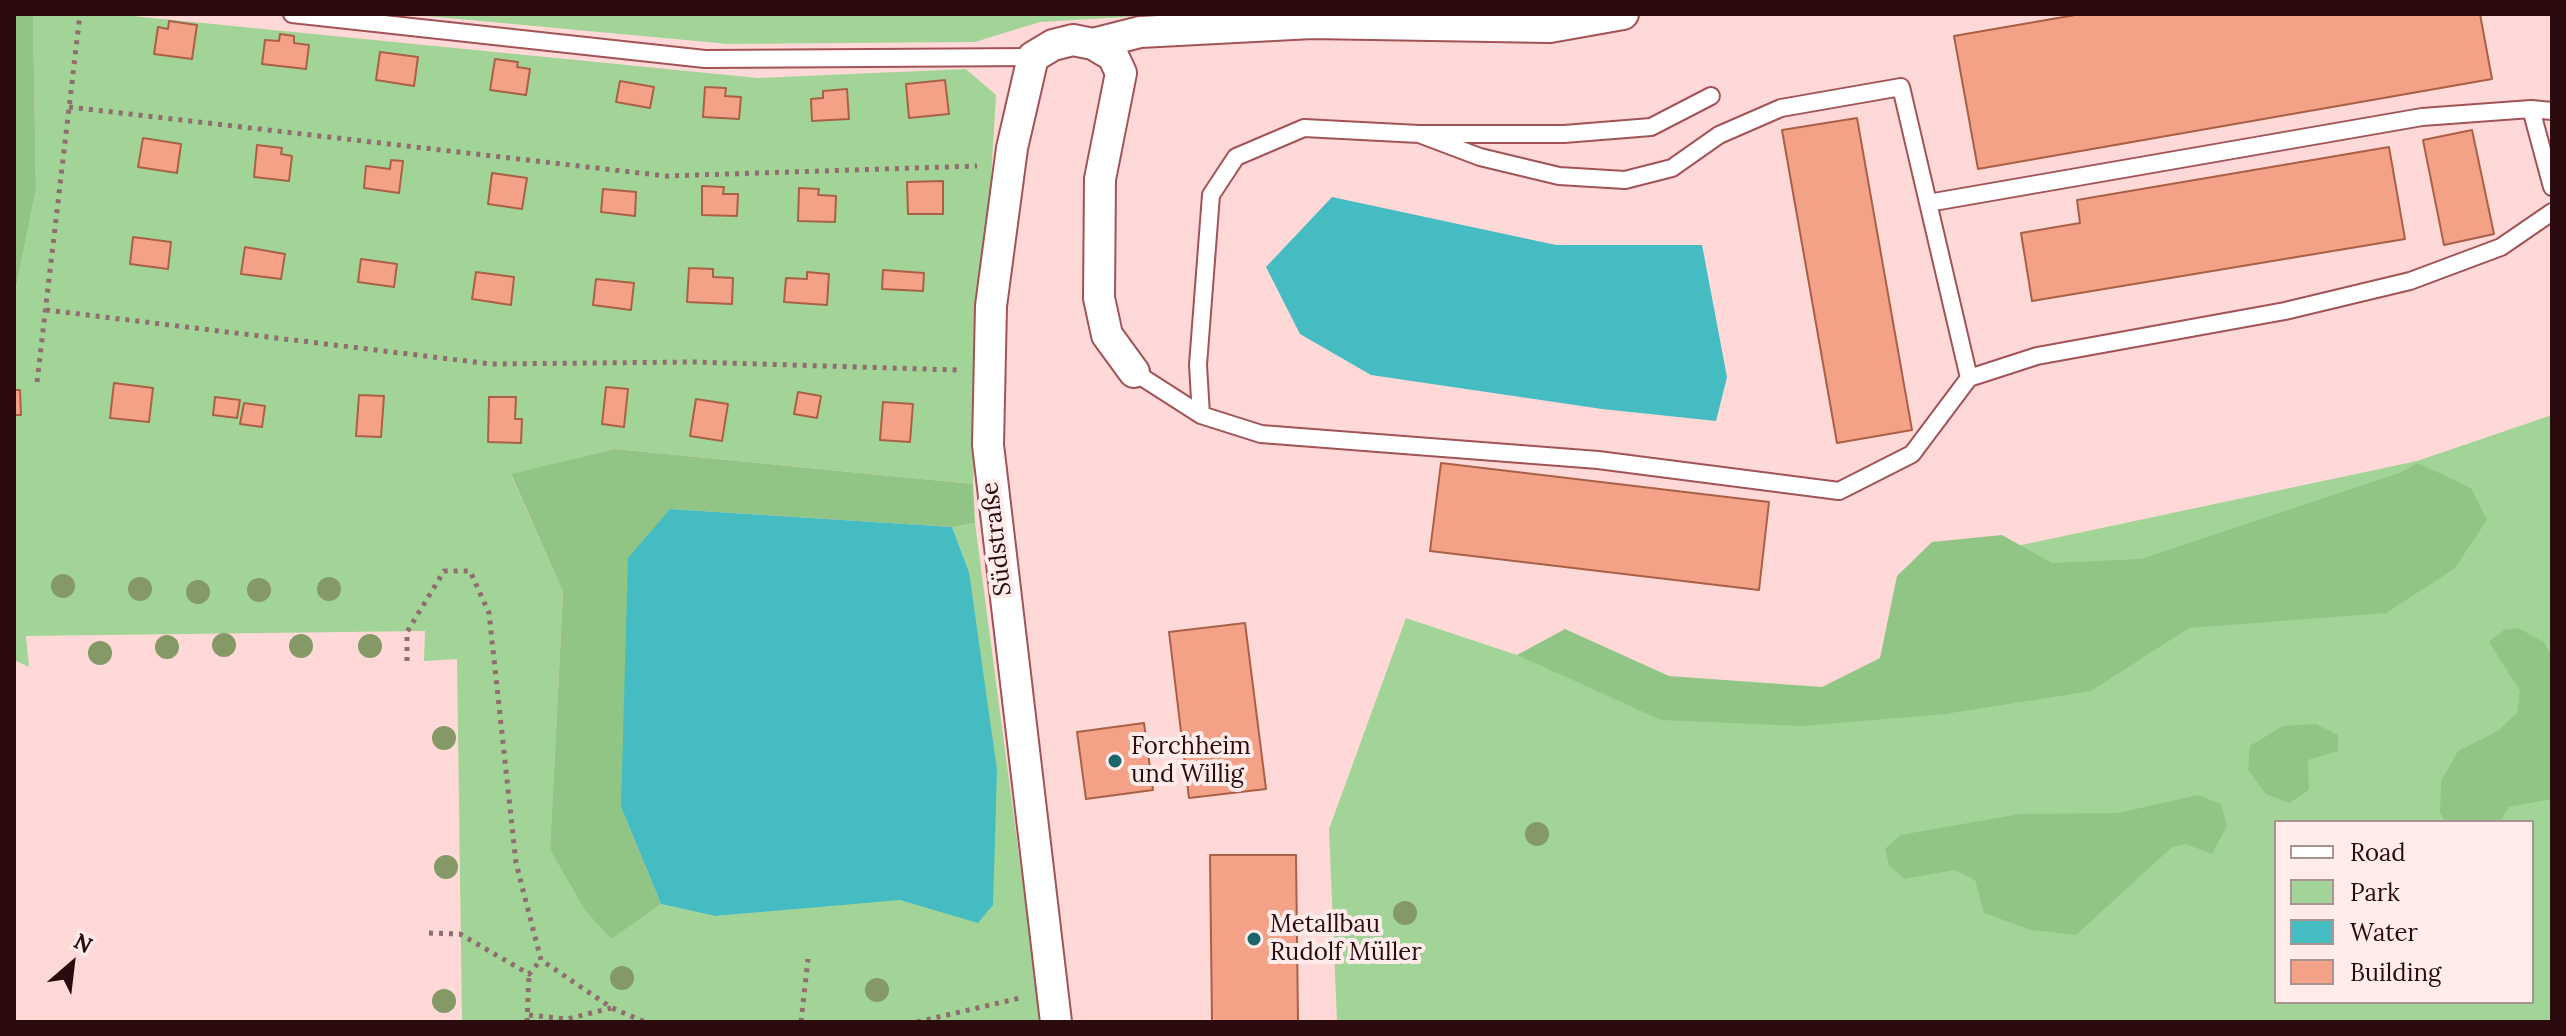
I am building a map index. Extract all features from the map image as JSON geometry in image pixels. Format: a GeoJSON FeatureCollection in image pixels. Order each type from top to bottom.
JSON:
{"type":"FeatureCollection","features":[{"type":"Feature","properties":{"kind":"street"},"geometry":{"type":"LineString","coordinates":[[1093,44],[1140,32],[1312,23],[1550,27],[1623,14]]}},
{"type":"Feature","properties":{"kind":"street"},"geometry":{"type":"LineString","coordinates":[[1033,57],[1053,45],[1073,40],[1093,44],[1113,56],[1121,73],[1100,179],[1099,298],[1107,335],[1134,372]]}},
{"type":"Feature","properties":{"kind":"street","name":"Südstraße"},"geometry":{"type":"LineString","coordinates":[[1033,57],[1010,164],[991,306],[990,486],[1056,1022]]}},
{"type":"Feature","properties":{"kind":"lane"},"geometry":{"type":"LineString","coordinates":[[292,14],[705,59],[1033,57]]}},
{"type":"Feature","properties":{"kind":"lane"},"geometry":{"type":"LineString","coordinates":[[1419,134],[1480,157],[1559,176],[1625,180],[1672,168],[1719,135],[1781,108],[1901,87],[1969,378]]}},
{"type":"Feature","properties":{"kind":"lane"},"geometry":{"type":"LineString","coordinates":[[1201,415],[1198,365],[1211,195],[1236,157],[1304,128],[1419,134],[1564,134],[1651,127],[1711,96]]}},
{"type":"Feature","properties":{"kind":"lane"},"geometry":{"type":"LineString","coordinates":[[1928,203],[2422,117],[2531,109],[2552,111]]}},
{"type":"Feature","properties":{"kind":"lane"},"geometry":{"type":"LineString","coordinates":[[2531,109],[2552,187]]}},
{"type":"Feature","properties":{"kind":"lane"},"geometry":{"type":"LineString","coordinates":[[1134,372],[1201,415],[1261,434],[1598,460],[1839,491],[1912,454],[1969,378],[2037,356],[2285,311],[2410,281],[2501,247],[2552,212]]}},
{"type":"Feature","properties":{"kind":"path"},"geometry":{"type":"LineString","coordinates":[[37,382],[80,14]]}},
{"type":"Feature","properties":{"kind":"path"},"geometry":{"type":"LineString","coordinates":[[69,107],[666,176],[1010,164]]}},
{"type":"Feature","properties":{"kind":"path"},"geometry":{"type":"LineString","coordinates":[[46,310],[491,364],[693,362],[989,371]]}},
{"type":"Feature","properties":{"kind":"path"},"geometry":{"type":"LineString","coordinates":[[407,661],[407,632],[444,571],[470,571],[489,613],[516,863],[541,960],[612,1008],[645,1022]]}},
{"type":"Feature","properties":{"kind":"path"},"geometry":{"type":"LineString","coordinates":[[429,933],[460,934],[529,974]]}},
{"type":"Feature","properties":{"kind":"path"},"geometry":{"type":"LineString","coordinates":[[801,1022],[808,959]]}},
{"type":"Feature","properties":{"kind":"path"},"geometry":{"type":"LineString","coordinates":[[527,1022],[529,974],[541,960]]}},
{"type":"Feature","properties":{"kind":"path"},"geometry":{"type":"LineString","coordinates":[[917,1022],[1052,990]]}},
{"type":"Feature","properties":{"kind":"path"},"geometry":{"type":"LineString","coordinates":[[529,1015],[567,1019],[612,1008]]}},
{"type":"Feature","properties":{"kind":"green space"},"geometry":{"type":"Polygon","coordinates":[[[14,14],[33,14],[36,190],[14,298],[14,14]]]}},
{"type":"Feature","properties":{"kind":"green space"},"geometry":{"type":"Polygon","coordinates":[[[33,14],[112,14],[758,78],[966,69],[996,95],[973,484],[615,449],[511,475],[563,592],[550,849],[611,938],[661,904],[715,916],[900,899],[979,922],[969,572],[952,527],[975,523],[1041,1022],[462,1022],[457,659],[424,661],[425,631],[26,636],[29,667],[14,660],[14,298],[36,190],[33,14]]]}},
{"type":"Feature","properties":{"kind":"green space"},"geometry":{"type":"Polygon","coordinates":[[[405,14],[1176,14],[1040,22],[975,42],[728,44],[405,14]]]}},
{"type":"Feature","properties":{"kind":"green space"},"geometry":{"type":"Polygon","coordinates":[[[2552,415],[2552,1022],[1337,1022],[1329,829],[1406,618],[1517,655],[1619,674],[1936,696],[1998,550],[2417,461],[2552,415]]]}},
{"type":"Feature","properties":{"kind":"green space"},"geometry":{"type":"Polygon","coordinates":[[[615,449],[973,484],[975,523],[952,527],[670,509],[621,807],[661,904],[611,939],[585,910],[550,849],[563,592],[511,474],[615,449]]]}},
{"type":"Feature","properties":{"kind":"green space"},"geometry":{"type":"Polygon","coordinates":[[[2418,463],[2471,488],[2487,520],[2454,569],[2386,613],[2189,628],[2091,691],[1945,714],[1801,726],[1661,720],[1517,655],[1565,629],[1669,676],[1822,687],[1880,658],[1897,576],[1932,542],[2002,535],[2052,563],[2141,559],[2402,472],[2418,463]]]}},
{"type":"Feature","properties":{"kind":"green space"},"geometry":{"type":"Polygon","coordinates":[[[2518,628],[2544,642],[2552,656],[2552,799],[2509,807],[2501,820],[2445,820],[2440,813],[2441,781],[2458,751],[2498,731],[2517,713],[2520,691],[2489,642],[2504,630],[2518,628]]]}},
{"type":"Feature","properties":{"kind":"green space"},"geometry":{"type":"Polygon","coordinates":[[[2316,724],[2338,735],[2338,751],[2308,760],[2309,790],[2290,803],[2266,794],[2248,770],[2250,746],[2283,726],[2316,724]]]}},
{"type":"Feature","properties":{"kind":"green space"},"geometry":{"type":"Polygon","coordinates":[[[2198,795],[2221,804],[2227,826],[2212,854],[2186,844],[2172,847],[2076,935],[2031,930],[1984,913],[1975,880],[1955,870],[1904,879],[1889,865],[1885,849],[1900,835],[2020,814],[2118,813],[2198,795]]]}},
{"type":"Feature","properties":{"kind":"water"},"geometry":{"type":"Polygon","coordinates":[[[1332,197],[1556,245],[1702,245],[1727,377],[1716,421],[1602,409],[1371,375],[1300,334],[1266,267],[1332,197]]]}},
{"type":"Feature","properties":{"kind":"water"},"geometry":{"type":"Polygon","coordinates":[[[670,509],[952,527],[969,572],[997,770],[993,905],[978,923],[900,900],[715,916],[661,904],[621,807],[628,558],[670,509]]]}},
{"type":"Feature","properties":{"kind":"building"},"geometry":{"type":"Polygon","coordinates":[[[2081,14],[2480,14],[2492,79],[1978,169],[1954,36],[2081,14]]]}},
{"type":"Feature","properties":{"kind":"building"},"geometry":{"type":"Polygon","coordinates":[[[169,21],[197,25],[192,59],[154,54],[158,27],[168,29],[169,21]]]}},
{"type":"Feature","properties":{"kind":"building"},"geometry":{"type":"Polygon","coordinates":[[[280,34],[294,36],[294,43],[309,45],[306,69],[262,64],[265,40],[279,41],[280,34]]]}},
{"type":"Feature","properties":{"kind":"building"},"geometry":{"type":"Polygon","coordinates":[[[380,52],[418,57],[414,86],[376,80],[380,52]]]}},
{"type":"Feature","properties":{"kind":"building"},"geometry":{"type":"Polygon","coordinates":[[[495,59],[518,62],[517,67],[530,69],[526,95],[490,90],[495,59]]]}},
{"type":"Feature","properties":{"kind":"building"},"geometry":{"type":"Polygon","coordinates":[[[945,80],[949,114],[909,118],[906,84],[945,80]]]}},
{"type":"Feature","properties":{"kind":"building"},"geometry":{"type":"Polygon","coordinates":[[[620,81],[654,87],[650,108],[616,102],[620,81]]]}},
{"type":"Feature","properties":{"kind":"building"},"geometry":{"type":"Polygon","coordinates":[[[705,87],[726,88],[725,96],[741,97],[739,119],[703,117],[705,87]]]}},
{"type":"Feature","properties":{"kind":"building"},"geometry":{"type":"Polygon","coordinates":[[[847,89],[849,119],[812,121],[811,99],[823,98],[823,91],[847,89]]]}},
{"type":"Feature","properties":{"kind":"building"},"geometry":{"type":"Polygon","coordinates":[[[1857,118],[1912,430],[1837,443],[1782,130],[1857,118]]]}},
{"type":"Feature","properties":{"kind":"building"},"geometry":{"type":"Polygon","coordinates":[[[2472,130],[2494,234],[2444,245],[2423,140],[2472,130]]]}},
{"type":"Feature","properties":{"kind":"building"},"geometry":{"type":"Polygon","coordinates":[[[143,138],[181,144],[177,173],[138,167],[143,138]]]}},
{"type":"Feature","properties":{"kind":"building"},"geometry":{"type":"Polygon","coordinates":[[[257,145],[282,148],[281,154],[292,156],[289,181],[254,177],[257,145]]]}},
{"type":"Feature","properties":{"kind":"building"},"geometry":{"type":"Polygon","coordinates":[[[2389,147],[2405,239],[2032,301],[2021,233],[2080,223],[2077,200],[2389,147]]]}},
{"type":"Feature","properties":{"kind":"building"},"geometry":{"type":"Polygon","coordinates":[[[391,160],[403,161],[399,193],[364,188],[366,166],[390,169],[391,160]]]}},
{"type":"Feature","properties":{"kind":"building"},"geometry":{"type":"Polygon","coordinates":[[[492,173],[527,178],[522,209],[488,204],[492,173]]]}},
{"type":"Feature","properties":{"kind":"building"},"geometry":{"type":"Polygon","coordinates":[[[943,181],[943,214],[908,214],[907,182],[943,181]]]}},
{"type":"Feature","properties":{"kind":"building"},"geometry":{"type":"Polygon","coordinates":[[[702,186],[724,187],[723,194],[738,194],[737,216],[702,215],[702,186]]]}},
{"type":"Feature","properties":{"kind":"building"},"geometry":{"type":"Polygon","coordinates":[[[799,188],[819,189],[818,195],[836,196],[835,222],[798,221],[799,188]]]}},
{"type":"Feature","properties":{"kind":"building"},"geometry":{"type":"Polygon","coordinates":[[[603,189],[636,192],[635,216],[601,212],[603,189]]]}},
{"type":"Feature","properties":{"kind":"building"},"geometry":{"type":"Polygon","coordinates":[[[133,237],[171,242],[168,269],[130,264],[133,237]]]}},
{"type":"Feature","properties":{"kind":"building"},"geometry":{"type":"Polygon","coordinates":[[[245,247],[285,254],[281,279],[241,274],[245,247]]]}},
{"type":"Feature","properties":{"kind":"building"},"geometry":{"type":"Polygon","coordinates":[[[361,259],[397,264],[394,287],[358,282],[361,259]]]}},
{"type":"Feature","properties":{"kind":"building"},"geometry":{"type":"Polygon","coordinates":[[[689,268],[713,269],[713,277],[733,278],[732,304],[687,302],[689,268]]]}},
{"type":"Feature","properties":{"kind":"building"},"geometry":{"type":"Polygon","coordinates":[[[883,270],[924,273],[923,291],[882,289],[883,270]]]}},
{"type":"Feature","properties":{"kind":"building"},"geometry":{"type":"Polygon","coordinates":[[[476,272],[514,277],[511,305],[472,299],[476,272]]]}},
{"type":"Feature","properties":{"kind":"building"},"geometry":{"type":"Polygon","coordinates":[[[807,272],[829,274],[827,305],[784,302],[786,278],[807,279],[807,272]]]}},
{"type":"Feature","properties":{"kind":"building"},"geometry":{"type":"Polygon","coordinates":[[[596,279],[634,283],[631,310],[593,305],[596,279]]]}},
{"type":"Feature","properties":{"kind":"building"},"geometry":{"type":"Polygon","coordinates":[[[114,383],[153,388],[149,422],[110,418],[114,383]]]}},
{"type":"Feature","properties":{"kind":"building"},"geometry":{"type":"Polygon","coordinates":[[[606,387],[628,389],[624,427],[602,424],[606,387]]]}},
{"type":"Feature","properties":{"kind":"building"},"geometry":{"type":"Polygon","coordinates":[[[14,390],[20,390],[21,415],[14,415],[14,390]]]}},
{"type":"Feature","properties":{"kind":"building"},"geometry":{"type":"Polygon","coordinates":[[[798,392],[821,396],[817,418],[794,414],[798,392]]]}},
{"type":"Feature","properties":{"kind":"building"},"geometry":{"type":"Polygon","coordinates":[[[359,395],[384,396],[381,437],[356,436],[359,395]]]}},
{"type":"Feature","properties":{"kind":"building"},"geometry":{"type":"Polygon","coordinates":[[[215,397],[240,400],[237,418],[213,415],[215,397]]]}},
{"type":"Feature","properties":{"kind":"building"},"geometry":{"type":"Polygon","coordinates":[[[489,397],[516,397],[515,419],[522,419],[521,443],[488,442],[489,397]]]}},
{"type":"Feature","properties":{"kind":"building"},"geometry":{"type":"Polygon","coordinates":[[[696,399],[728,404],[722,441],[690,436],[696,399]]]}},
{"type":"Feature","properties":{"kind":"building"},"geometry":{"type":"Polygon","coordinates":[[[883,402],[913,404],[910,442],[880,440],[883,402]]]}},
{"type":"Feature","properties":{"kind":"building"},"geometry":{"type":"Polygon","coordinates":[[[244,403],[265,406],[262,427],[240,424],[244,403]]]}},
{"type":"Feature","properties":{"kind":"building"},"geometry":{"type":"Polygon","coordinates":[[[1441,463],[1769,502],[1759,590],[1430,551],[1441,463]]]}},
{"type":"Feature","properties":{"kind":"building"},"geometry":{"type":"Polygon","coordinates":[[[1245,623],[1266,789],[1189,798],[1169,632],[1245,623]]]}},
{"type":"Feature","properties":{"kind":"building","name":"Forchheim und Willig"},"geometry":{"type":"Polygon","coordinates":[[[1144,723],[1153,790],[1086,799],[1077,732],[1144,723]]]}},
{"type":"Feature","properties":{"kind":"building","name":"Metallbau Rudolf Müller"},"geometry":{"type":"Polygon","coordinates":[[[1210,855],[1296,855],[1298,1022],[1212,1022],[1210,855]]]}},
{"type":"Feature","properties":{"kind":"place","name":"Forchheim und Willig"},"geometry":{"type":"Point","coordinates":[1115,761]}},
{"type":"Feature","properties":{"kind":"place","name":"Metallbau Rudolf Müller"},"geometry":{"type":"Point","coordinates":[1254,939]}}]}
